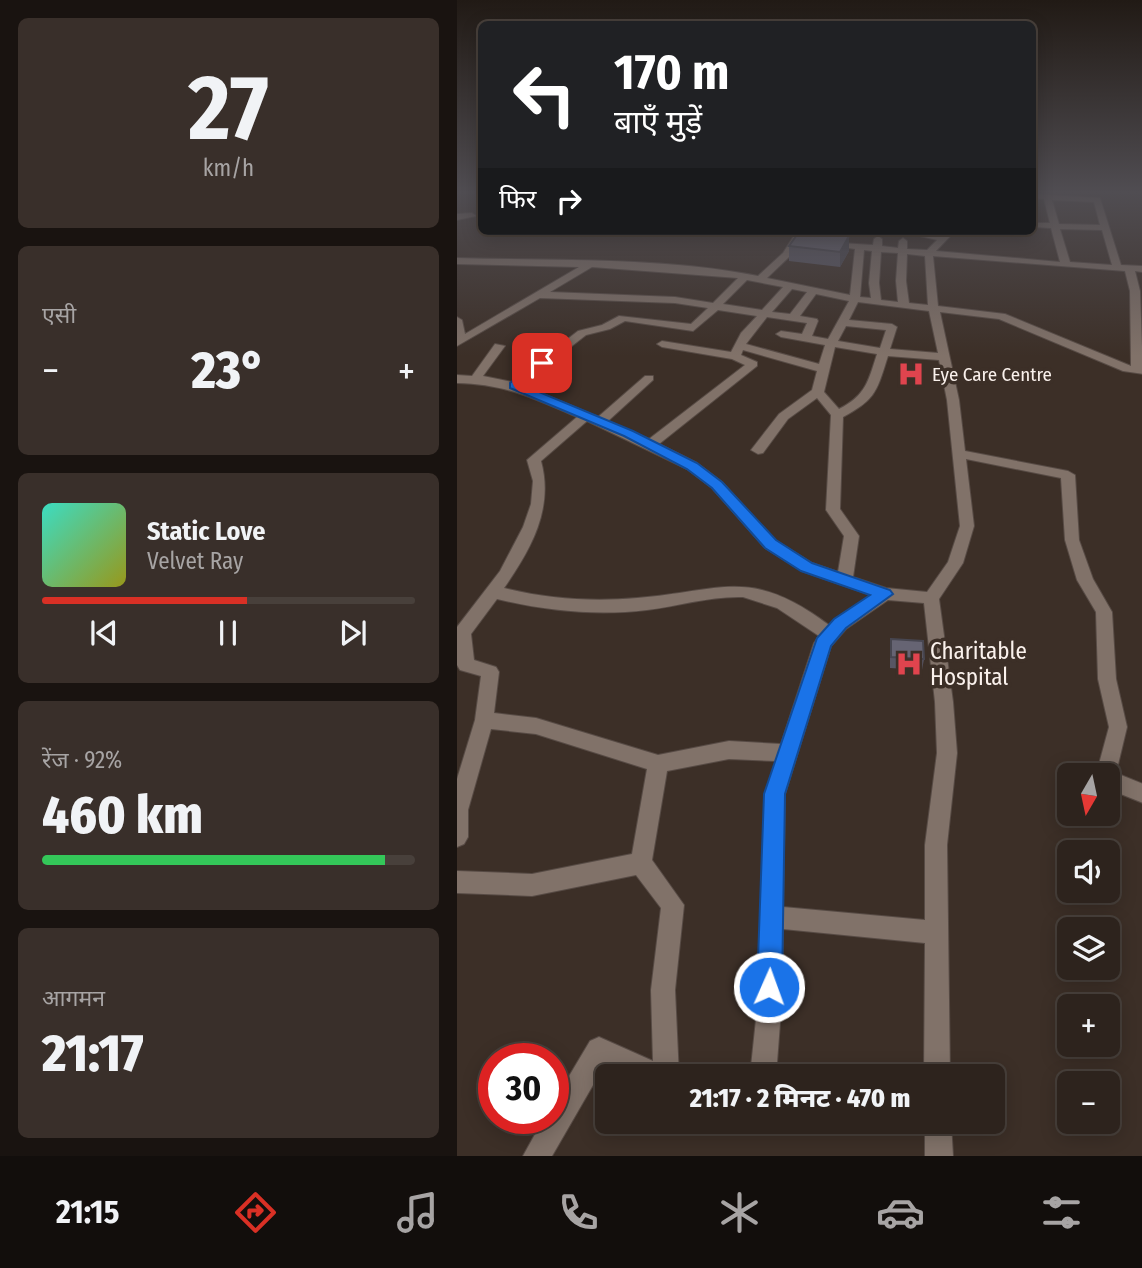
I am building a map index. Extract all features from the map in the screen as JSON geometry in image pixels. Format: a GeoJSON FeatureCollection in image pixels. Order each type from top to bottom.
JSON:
{"type":"FeatureCollection","features":[{"type":"Feature","properties":{"kind":"street"},"geometry":{"type":"LineString","coordinates":[[761,279],[790,248]]}},
{"type":"Feature","properties":{"kind":"street"},"geometry":{"type":"LineString","coordinates":[[757,450],[773,425],[792,408],[818,392],[831,345],[845,323],[855,299],[860,248]]}},
{"type":"Feature","properties":{"kind":"street"},"geometry":{"type":"LineString","coordinates":[[876,302],[877,248]]}},
{"type":"Feature","properties":{"kind":"street"},"geometry":{"type":"LineString","coordinates":[[903,248],[901,281],[904,306]]}},
{"type":"Feature","properties":{"kind":"street"},"geometry":{"type":"LineString","coordinates":[[937,248],[928,260],[934,310],[961,454],[967,526],[955,563],[931,598],[944,702],[947,753],[936,845],[937,1064]]}},
{"type":"Feature","properties":{"kind":"street"},"geometry":{"type":"LineString","coordinates":[[973,248],[1066,265],[1142,269]]}},
{"type":"Feature","properties":{"kind":"street"},"geometry":{"type":"LineString","coordinates":[[1061,248],[1066,265]]}},
{"type":"Feature","properties":{"kind":"street"},"geometry":{"type":"LineString","coordinates":[[1114,248],[1123,268],[1139,289],[1135,370],[1142,383]]}},
{"type":"Feature","properties":{"kind":"street"},"geometry":{"type":"LineString","coordinates":[[457,261],[665,267],[746,276],[855,299],[1001,316],[1135,370]]}},
{"type":"Feature","properties":{"kind":"street"},"geometry":{"type":"LineString","coordinates":[[457,320],[459,341],[589,265]]}},
{"type":"Feature","properties":{"kind":"street"},"geometry":{"type":"LineString","coordinates":[[514,386],[582,333],[606,327],[623,318],[693,328],[746,276]]}},
{"type":"Feature","properties":{"kind":"street"},"geometry":{"type":"LineString","coordinates":[[738,351],[745,335],[790,285]]}},
{"type":"Feature","properties":{"kind":"street"},"geometry":{"type":"LineString","coordinates":[[793,318],[814,290]]}},
{"type":"Feature","properties":{"kind":"street"},"geometry":{"type":"LineString","coordinates":[[540,295],[675,300],[813,321],[806,339]]}},
{"type":"Feature","properties":{"kind":"street"},"geometry":{"type":"LineString","coordinates":[[660,322],[675,300]]}},
{"type":"Feature","properties":{"kind":"street"},"geometry":{"type":"LineString","coordinates":[[837,415],[860,403],[871,390],[892,327],[845,323]]}},
{"type":"Feature","properties":{"kind":"street"},"geometry":{"type":"LineString","coordinates":[[781,334],[831,345],[944,356]]}},
{"type":"Feature","properties":{"kind":"street"},"geometry":{"type":"LineString","coordinates":[[662,345],[770,352],[824,369]]}},
{"type":"Feature","properties":{"kind":"street"},"geometry":{"type":"LineString","coordinates":[[475,380],[499,346]]}},
{"type":"Feature","properties":{"kind":"street"},"geometry":{"type":"LineString","coordinates":[[650,444],[753,364],[738,351]]}},
{"type":"Feature","properties":{"kind":"street"},"geometry":{"type":"LineString","coordinates":[[457,837],[458,810],[484,720],[490,671],[462,666],[462,633],[494,592],[530,534],[540,472],[534,460],[649,378]]}},
{"type":"Feature","properties":{"kind":"street"},"geometry":{"type":"LineString","coordinates":[[457,379],[514,386],[650,444],[692,466],[717,485],[770,544],[807,567],[885,594],[931,598]]}},
{"type":"Feature","properties":{"kind":"street"},"geometry":{"type":"LineString","coordinates":[[818,392],[837,415],[833,510],[852,536],[845,580]]}},
{"type":"Feature","properties":{"kind":"street"},"geometry":{"type":"LineString","coordinates":[[961,454],[1068,475],[1072,540],[1085,580],[1104,612],[1107,679],[1118,727],[1110,763]]}},
{"type":"Feature","properties":{"kind":"street"},"geometry":{"type":"LineString","coordinates":[[494,592],[531,602],[579,606],[633,605],[732,590],[770,598],[806,616],[830,635]]}},
{"type":"Feature","properties":{"kind":"street"},"geometry":{"type":"LineString","coordinates":[[764,1064],[772,917],[774,794],[823,643],[840,624],[885,594]]}},
{"type":"Feature","properties":{"kind":"street"},"geometry":{"type":"LineString","coordinates":[[484,720],[536,726],[658,764],[729,750],[787,753]]}},
{"type":"Feature","properties":{"kind":"street"},"geometry":{"type":"LineString","coordinates":[[658,764],[641,863],[673,905],[663,990],[666,1064]]}},
{"type":"Feature","properties":{"kind":"street"},"geometry":{"type":"LineString","coordinates":[[1120,783],[1142,794]]}},
{"type":"Feature","properties":{"kind":"street"},"geometry":{"type":"LineString","coordinates":[[457,882],[532,885],[641,863]]}},
{"type":"Feature","properties":{"kind":"street"},"geometry":{"type":"LineString","coordinates":[[772,917],[935,933]]}},
{"type":"Feature","properties":{"kind":"street"},"geometry":{"type":"LineString","coordinates":[[537,1156],[599,1050],[628,1064]]}},
{"type":"Feature","properties":{"kind":"street"},"geometry":{"type":"LineString","coordinates":[[938,1134],[939,1156]]}},
{"type":"Feature","properties":{"kind":"building"},"geometry":{"type":"Polygon","coordinates":[[[806,248],[842,248],[840,252],[806,248]]]}},
{"type":"Feature","properties":{"kind":"building"},"geometry":{"type":"Polygon","coordinates":[[[891,639],[923,641],[924,659],[891,657],[891,639]]]}},
{"type":"Feature","properties":{"kind":"place","name":"Eye Care Centre"},"geometry":{"type":"Point","coordinates":[911,374]}},
{"type":"Feature","properties":{"kind":"place","name":"Charitable Hospital"},"geometry":{"type":"Point","coordinates":[909,664]}},
{"type":"Feature","properties":{"kind":"route"},"geometry":{"type":"LineString","coordinates":[[542,363],[514,386],[628,434],[692,466],[717,485],[770,544],[807,567],[885,594],[840,624],[823,643],[774,794],[769,987]]}}]}
